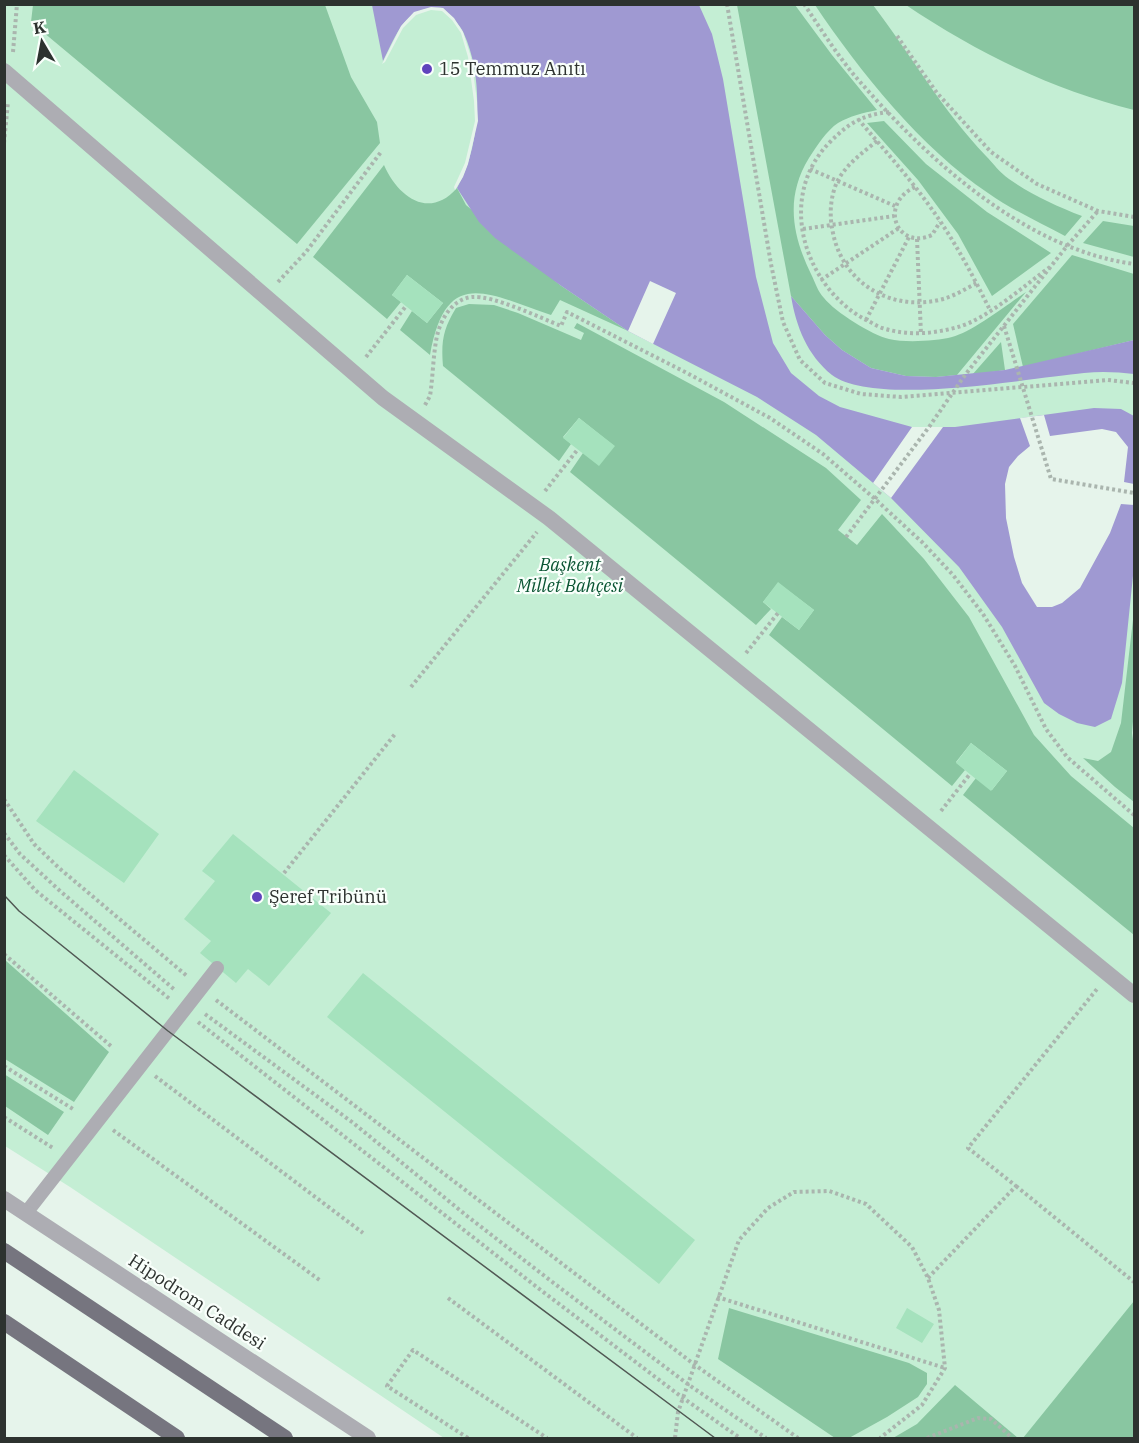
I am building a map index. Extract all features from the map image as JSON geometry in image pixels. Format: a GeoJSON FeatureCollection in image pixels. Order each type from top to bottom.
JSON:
{"type":"FeatureCollection","features":[{"type":"Feature","properties":{"kind":"main road"},"geometry":{"type":"LineString","coordinates":[[4,1251],[285,1438]]}},
{"type":"Feature","properties":{"kind":"main road"},"geometry":{"type":"LineString","coordinates":[[4,1322],[177,1438]]}},
{"type":"Feature","properties":{"kind":"street"},"geometry":{"type":"LineString","coordinates":[[4,71],[383,398],[549,518],[1134,995]]}},
{"type":"Feature","properties":{"kind":"street","name":"Hipodrom Caddesi"},"geometry":{"type":"LineString","coordinates":[[4,1199],[368,1438]]}},
{"type":"Feature","properties":{"kind":"lane"},"geometry":{"type":"LineString","coordinates":[[26,1213],[218,968]]}},
{"type":"Feature","properties":{"kind":"path"},"geometry":{"type":"LineString","coordinates":[[727,4],[771,264],[783,322],[800,360],[825,382],[861,394],[901,397],[1108,380],[1134,383]]}},
{"type":"Feature","properties":{"kind":"path"},"geometry":{"type":"LineString","coordinates":[[804,4],[853,73],[915,140],[978,194],[1039,234],[1116,262],[1134,264]]}},
{"type":"Feature","properties":{"kind":"path"},"geometry":{"type":"LineString","coordinates":[[897,36],[938,93],[991,152],[1037,184],[1098,211],[1134,216]]}},
{"type":"Feature","properties":{"kind":"path"},"geometry":{"type":"LineString","coordinates":[[889,112],[858,119],[842,130],[819,152],[810,169],[801,203],[802,229],[808,255],[821,280],[850,311],[881,328],[921,335],[960,327],[990,310],[1050,267]]}},
{"type":"Feature","properties":{"kind":"path"},"geometry":{"type":"LineString","coordinates":[[858,119],[915,187],[940,221],[977,283],[990,310]]}},
{"type":"Feature","properties":{"kind":"path"},"geometry":{"type":"LineString","coordinates":[[877,141],[852,161],[838,181],[832,200],[831,225],[835,243],[844,264],[860,284],[901,302],[940,300],[977,283]]}},
{"type":"Feature","properties":{"kind":"path"},"geometry":{"type":"LineString","coordinates":[[266,296],[306,252],[381,152]]}},
{"type":"Feature","properties":{"kind":"path"},"geometry":{"type":"LineString","coordinates":[[810,169],[895,206]]}},
{"type":"Feature","properties":{"kind":"path"},"geometry":{"type":"LineString","coordinates":[[915,187],[904,194],[895,206],[894,216],[899,228],[909,237],[917,238],[932,235],[940,221]]}},
{"type":"Feature","properties":{"kind":"path"},"geometry":{"type":"LineString","coordinates":[[846,537],[929,427],[951,393],[1050,267],[1098,211]]}},
{"type":"Feature","properties":{"kind":"path"},"geometry":{"type":"LineString","coordinates":[[802,229],[894,216]]}},
{"type":"Feature","properties":{"kind":"path"},"geometry":{"type":"LineString","coordinates":[[821,280],[899,228]]}},
{"type":"Feature","properties":{"kind":"path"},"geometry":{"type":"LineString","coordinates":[[866,320],[909,237]]}},
{"type":"Feature","properties":{"kind":"path"},"geometry":{"type":"LineString","coordinates":[[917,238],[921,335]]}},
{"type":"Feature","properties":{"kind":"path"},"geometry":{"type":"LineString","coordinates":[[416,421],[430,396],[437,335],[455,303],[473,297],[492,300],[561,326],[567,312],[771,418],[823,454],[923,543],[953,575],[983,614],[1015,666],[1046,729],[1067,757],[1134,814]]}},
{"type":"Feature","properties":{"kind":"path"},"geometry":{"type":"LineString","coordinates":[[353,372],[394,325],[406,306]]}},
{"type":"Feature","properties":{"kind":"path"},"geometry":{"type":"LineString","coordinates":[[1004,326],[1051,479],[1134,493]]}},
{"type":"Feature","properties":{"kind":"path"},"geometry":{"type":"LineString","coordinates":[[533,507],[578,449]]}},
{"type":"Feature","properties":{"kind":"path"},"geometry":{"type":"LineString","coordinates":[[411,687],[549,518]]}},
{"type":"Feature","properties":{"kind":"path"},"geometry":{"type":"LineString","coordinates":[[734,668],[778,613]]}},
{"type":"Feature","properties":{"kind":"path"},"geometry":{"type":"LineString","coordinates":[[284,873],[395,734]]}},
{"type":"Feature","properties":{"kind":"path"},"geometry":{"type":"LineString","coordinates":[[929,827],[970,774]]}},
{"type":"Feature","properties":{"kind":"path"},"geometry":{"type":"LineString","coordinates":[[4,799],[34,844],[59,868],[201,988],[695,1365],[798,1438]]}},
{"type":"Feature","properties":{"kind":"path"},"geometry":{"type":"LineString","coordinates":[[4,833],[20,854],[187,1006],[226,1046],[683,1398],[740,1438]]}},
{"type":"Feature","properties":{"kind":"path"},"geometry":{"type":"LineString","coordinates":[[4,855],[35,890],[187,1006],[352,1122],[467,1216],[688,1384],[766,1438]]}},
{"type":"Feature","properties":{"kind":"path"},"geometry":{"type":"LineString","coordinates":[[4,954],[112,1047]]}},
{"type":"Feature","properties":{"kind":"path"},"geometry":{"type":"LineString","coordinates":[[1109,975],[968,1148],[1134,1282]]}},
{"type":"Feature","properties":{"kind":"path"},"geometry":{"type":"LineString","coordinates":[[4,1066],[73,1109]]}},
{"type":"Feature","properties":{"kind":"path"},"geometry":{"type":"LineString","coordinates":[[147,1070],[363,1233]]}},
{"type":"Feature","properties":{"kind":"path"},"geometry":{"type":"LineString","coordinates":[[4,1117],[68,1158]]}},
{"type":"Feature","properties":{"kind":"path"},"geometry":{"type":"LineString","coordinates":[[98,1119],[321,1281]]}},
{"type":"Feature","properties":{"kind":"path"},"geometry":{"type":"LineString","coordinates":[[928,1278],[1016,1186]]}},
{"type":"Feature","properties":{"kind":"path"},"geometry":{"type":"LineString","coordinates":[[675,1438],[678,1412],[739,1240],[768,1208],[794,1192],[813,1190],[829,1191],[866,1204],[912,1247],[928,1278],[939,1310],[945,1368],[922,1405],[880,1438]]}},
{"type":"Feature","properties":{"kind":"path"},"geometry":{"type":"LineString","coordinates":[[717,1297],[945,1368]]}},
{"type":"Feature","properties":{"kind":"path"},"geometry":{"type":"LineString","coordinates":[[448,1298],[637,1438]]}},
{"type":"Feature","properties":{"kind":"path"},"geometry":{"type":"LineString","coordinates":[[468,1438],[387,1386],[413,1350],[547,1438]]}},
{"type":"Feature","properties":{"kind":"path"},"geometry":{"type":"LineString","coordinates":[[927,1438],[978,1418],[991,1419],[1012,1438]]}},
{"type":"Feature","properties":{"kind":"green space","name":"Başkent Millet Bahçesi"},"geometry":{"type":"Polygon","coordinates":[[[5,5],[1134,5],[1134,1438],[444,1438],[70,1187],[5,1146],[5,5]]]}},
{"type":"Feature","properties":{"kind":"green space"},"geometry":{"type":"Polygon","coordinates":[[[33,5],[325,5],[351,77],[377,122],[380,143],[297,244],[31,22],[33,5]]]}},
{"type":"Feature","properties":{"kind":"green space"},"geometry":{"type":"Polygon","coordinates":[[[737,5],[795,5],[877,110],[847,118],[830,130],[809,158],[797,187],[794,216],[799,245],[818,290],[829,304],[854,322],[882,337],[921,341],[960,334],[1026,292],[957,375],[906,376],[871,368],[842,350],[825,335],[791,296],[737,5]]]}},
{"type":"Feature","properties":{"kind":"green space"},"geometry":{"type":"Polygon","coordinates":[[[815,5],[873,5],[955,120],[1000,171],[1035,195],[1082,216],[1065,236],[997,199],[963,175],[939,154],[872,82],[815,5]]]}},
{"type":"Feature","properties":{"kind":"green space"},"geometry":{"type":"Polygon","coordinates":[[[906,5],[1134,5],[1134,110],[1074,92],[1016,68],[987,54],[906,5]]]}},
{"type":"Feature","properties":{"kind":"green space"},"geometry":{"type":"Polygon","coordinates":[[[884,121],[926,164],[987,212],[1051,253],[992,296],[958,234],[918,180],[867,123],[884,121]]]}},
{"type":"Feature","properties":{"kind":"green space"},"geometry":{"type":"Polygon","coordinates":[[[384,165],[397,187],[415,200],[425,203],[436,202],[446,198],[457,188],[466,205],[560,285],[628,331],[560,300],[551,315],[507,299],[472,293],[458,297],[447,308],[437,327],[430,355],[400,330],[412,311],[427,323],[443,303],[407,275],[392,295],[401,302],[387,319],[313,257],[384,165]]]}},
{"type":"Feature","properties":{"kind":"green space"},"geometry":{"type":"Polygon","coordinates":[[[1103,221],[1134,226],[1134,257],[1083,243],[1103,221]]]}},
{"type":"Feature","properties":{"kind":"green space"},"geometry":{"type":"Polygon","coordinates":[[[1072,255],[1134,274],[1134,340],[1023,367],[1013,324],[1072,255]]]}},
{"type":"Feature","properties":{"kind":"green space"},"geometry":{"type":"Polygon","coordinates":[[[469,304],[494,305],[581,340],[584,333],[574,328],[577,323],[724,402],[826,468],[861,500],[838,530],[857,545],[882,514],[924,559],[969,617],[1034,735],[1071,776],[1134,828],[1134,935],[963,795],[976,778],[992,790],[1007,771],[971,743],[956,762],[965,770],[952,786],[769,635],[782,617],[799,630],[814,610],[778,583],[763,602],[771,609],[756,625],[570,472],[583,453],[614,446],[579,418],[563,437],[571,444],[559,461],[443,366],[442,350],[448,323],[456,308],[469,304]]]}},
{"type":"Feature","properties":{"kind":"green space"},"geometry":{"type":"Polygon","coordinates":[[[1001,342],[1005,370],[972,375],[1001,342]]]}},
{"type":"Feature","properties":{"kind":"green space"},"geometry":{"type":"Polygon","coordinates":[[[1134,611],[1132,733],[1134,802],[1083,758],[1098,761],[1111,752],[1121,723],[1134,611]]]}},
{"type":"Feature","properties":{"kind":"green space"},"geometry":{"type":"Polygon","coordinates":[[[5,960],[109,1052],[74,1102],[5,1059],[5,960]]]}},
{"type":"Feature","properties":{"kind":"green space"},"geometry":{"type":"Polygon","coordinates":[[[4,1074],[64,1112],[48,1135],[5,1106],[4,1074]]]}},
{"type":"Feature","properties":{"kind":"green space"},"geometry":{"type":"Polygon","coordinates":[[[1134,1301],[1134,1438],[1023,1438],[1134,1301]]]}},
{"type":"Feature","properties":{"kind":"green space"},"geometry":{"type":"Polygon","coordinates":[[[729,1308],[909,1363],[927,1373],[927,1384],[918,1397],[887,1417],[849,1438],[835,1438],[718,1359],[729,1308]]]}},
{"type":"Feature","properties":{"kind":"green space"},"geometry":{"type":"Polygon","coordinates":[[[955,1385],[1018,1438],[893,1438],[917,1424],[955,1385]]]}},
{"type":"Feature","properties":{"kind":"shaded area"},"geometry":{"type":"Polygon","coordinates":[[[372,5],[699,5],[712,34],[723,79],[756,277],[773,343],[791,373],[819,396],[840,407],[912,427],[955,427],[1094,408],[1121,409],[1134,416],[1134,566],[1122,683],[1111,719],[1095,727],[1077,723],[1044,703],[1002,627],[959,567],[891,498],[816,435],[757,397],[628,331],[495,238],[479,222],[457,188],[471,152],[477,112],[475,71],[462,30],[443,8],[420,11],[404,22],[383,61],[372,5]]]}},
{"type":"Feature","properties":{"kind":"shaded area"},"geometry":{"type":"Polygon","coordinates":[[[791,296],[825,335],[842,350],[871,368],[906,376],[936,377],[1005,370],[1134,340],[1134,374],[1090,372],[954,388],[916,390],[882,389],[853,384],[832,375],[809,349],[796,318],[791,296]]]}},
{"type":"Feature","properties":{"kind":"pier"},"geometry":{"type":"Polygon","coordinates":[[[431,7],[443,8],[454,18],[463,32],[471,57],[477,101],[478,121],[468,164],[455,190],[454,187],[465,163],[475,121],[468,57],[461,33],[442,11],[431,10],[416,15],[403,28],[382,64],[401,26],[414,12],[431,7]]]}},
{"type":"Feature","properties":{"kind":"pier"},"geometry":{"type":"Polygon","coordinates":[[[650,281],[676,293],[653,344],[628,331],[650,281]]]}},
{"type":"Feature","properties":{"kind":"pier"},"geometry":{"type":"Polygon","coordinates":[[[1044,415],[1050,436],[1102,429],[1116,432],[1128,447],[1124,482],[1134,484],[1134,505],[1121,504],[1110,533],[1080,588],[1062,603],[1052,607],[1037,607],[1022,583],[1006,518],[1005,484],[1009,467],[1030,446],[1020,418],[1044,415]]]}},
{"type":"Feature","properties":{"kind":"pier"},"geometry":{"type":"Polygon","coordinates":[[[912,427],[943,427],[891,498],[873,483],[912,427]]]}},
{"type":"Feature","properties":{"kind":"building"},"geometry":{"type":"Polygon","coordinates":[[[407,275],[443,303],[427,323],[392,295],[407,275]]]}},
{"type":"Feature","properties":{"kind":"building"},"geometry":{"type":"Polygon","coordinates":[[[579,418],[615,446],[599,466],[563,438],[579,418]]]}},
{"type":"Feature","properties":{"kind":"building"},"geometry":{"type":"Polygon","coordinates":[[[778,582],[814,610],[799,630],[763,602],[778,582]]]}},
{"type":"Feature","properties":{"kind":"building"},"geometry":{"type":"Polygon","coordinates":[[[971,743],[1007,771],[991,791],[956,763],[971,743]]]}},
{"type":"Feature","properties":{"kind":"building"},"geometry":{"type":"Polygon","coordinates":[[[74,770],[159,834],[124,883],[36,821],[74,770]]]}},
{"type":"Feature","properties":{"kind":"building","name":"Şeref Tribünü"},"geometry":{"type":"Polygon","coordinates":[[[233,834],[331,913],[269,986],[248,969],[236,983],[200,953],[211,941],[184,919],[215,881],[202,871],[233,834]]]}},
{"type":"Feature","properties":{"kind":"building"},"geometry":{"type":"Polygon","coordinates":[[[363,973],[695,1240],[659,1284],[327,1017],[363,973]]]}},
{"type":"Feature","properties":{"kind":"building"},"geometry":{"type":"Polygon","coordinates":[[[907,1308],[934,1324],[922,1343],[896,1328],[907,1308]]]}},
{"type":"Feature","properties":{"kind":"tram line"},"geometry":{"type":"LineString","coordinates":[[4,895],[19,911],[168,1031],[715,1438]]}},
{"type":"Feature","properties":{"kind":"place","name":"15 Temmuz Anıtı"},"geometry":{"type":"Point","coordinates":[427,69]}},
{"type":"Feature","properties":{"kind":"place","name":"Şeref Tribünü"},"geometry":{"type":"Point","coordinates":[257,897]}}]}
